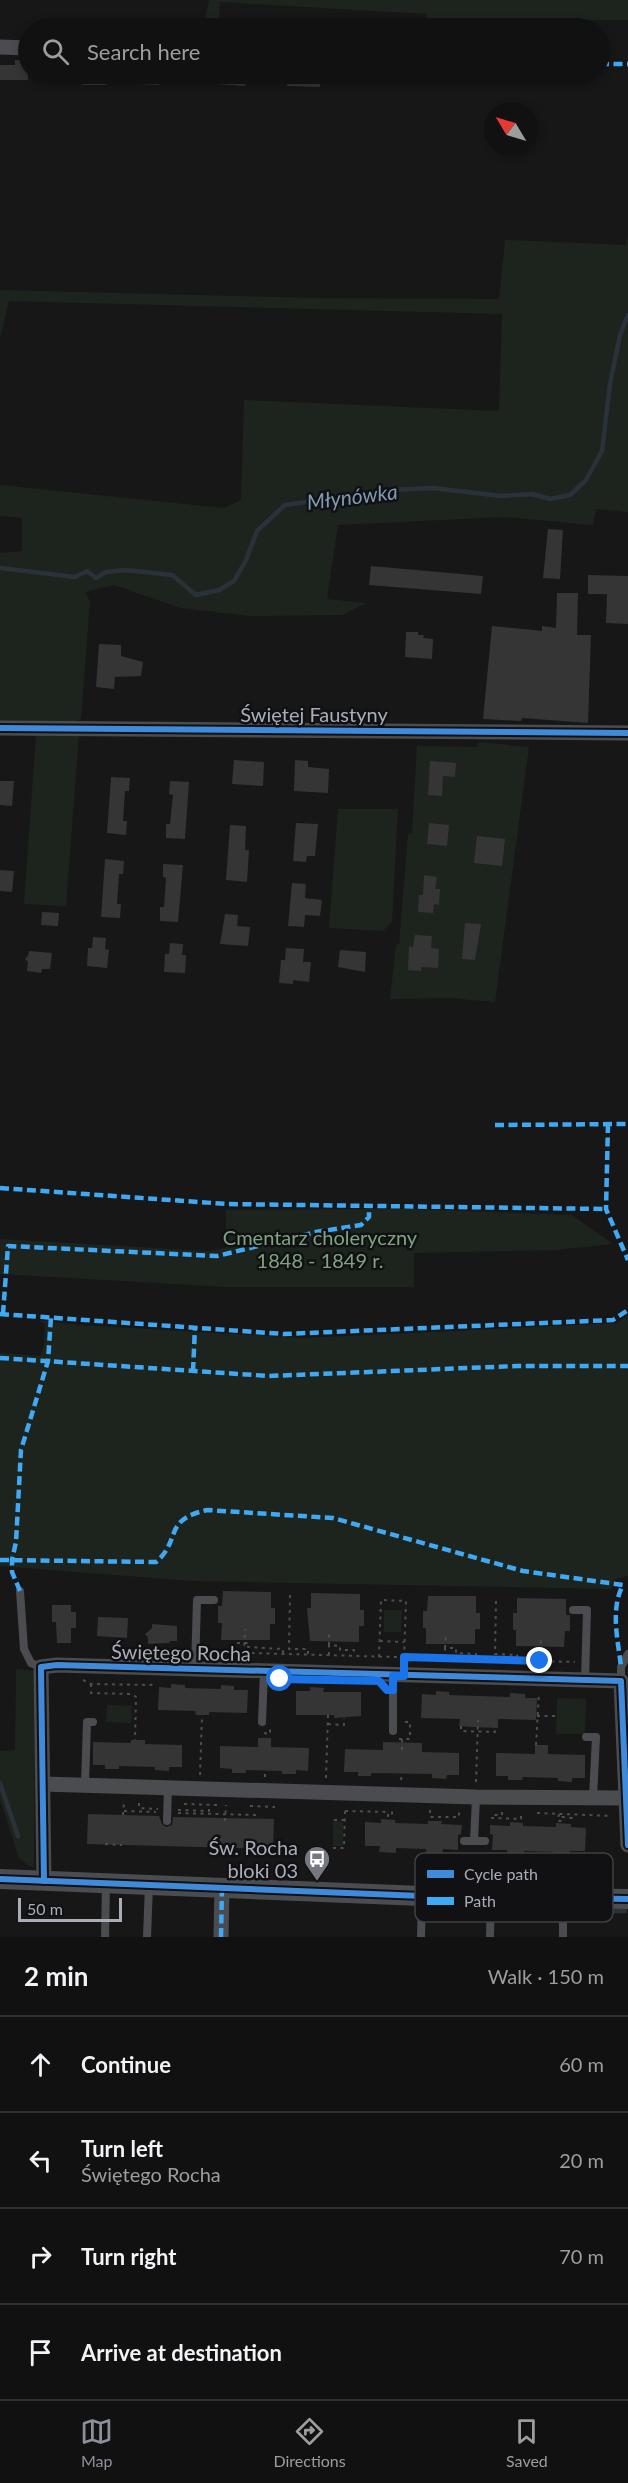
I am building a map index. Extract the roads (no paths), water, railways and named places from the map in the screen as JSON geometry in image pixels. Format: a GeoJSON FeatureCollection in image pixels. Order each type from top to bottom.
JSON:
{"type":"FeatureCollection","features":[{"type":"Feature","properties":{"kind":"street"},"geometry":{"type":"LineString","coordinates":[[0,47],[18,48]]}},
{"type":"Feature","properties":{"kind":"street","name":"Świętej Faustyny"},"geometry":{"type":"LineString","coordinates":[[0,729],[628,733]]}},
{"type":"Feature","properties":{"kind":"street"},"geometry":{"type":"LineString","coordinates":[[41,1667],[44,1881]]}},
{"type":"Feature","properties":{"kind":"street","name":"Świętego Rocha"},"geometry":{"type":"LineString","coordinates":[[41,1667],[621,1681]]}},
{"type":"Feature","properties":{"kind":"street"},"geometry":{"type":"LineString","coordinates":[[621,1681],[628,1845]]}},
{"type":"Feature","properties":{"kind":"street"},"geometry":{"type":"LineString","coordinates":[[43,1784],[476,1797],[626,1798]]}},
{"type":"Feature","properties":{"kind":"street"},"geometry":{"type":"LineString","coordinates":[[0,1879],[415,1896]]}},
{"type":"Feature","properties":{"kind":"street"},"geometry":{"type":"LineString","coordinates":[[221,1937],[222,1888]]}},
{"type":"Feature","properties":{"kind":"lane"},"geometry":{"type":"LineString","coordinates":[[20,1591],[24,1649],[31,1664],[41,1667]]}},
{"type":"Feature","properties":{"kind":"lane"},"geometry":{"type":"LineString","coordinates":[[195,1669],[197,1600],[214,1600]]}},
{"type":"Feature","properties":{"kind":"lane"},"geometry":{"type":"LineString","coordinates":[[573,1610],[587,1610],[581,1680]]}},
{"type":"Feature","properties":{"kind":"lane"},"geometry":{"type":"LineString","coordinates":[[621,1681],[621,1667],[628,1654]]}},
{"type":"Feature","properties":{"kind":"lane"},"geometry":{"type":"LineString","coordinates":[[264,1671],[266,1722]]}},
{"type":"Feature","properties":{"kind":"lane"},"geometry":{"type":"LineString","coordinates":[[392,1676],[393,1735]]}},
{"type":"Feature","properties":{"kind":"lane"},"geometry":{"type":"LineString","coordinates":[[85,1785],[87,1722],[93,1722]]}},
{"type":"Feature","properties":{"kind":"lane"},"geometry":{"type":"LineString","coordinates":[[586,1737],[596,1737],[593,1798]]}},
{"type":"Feature","properties":{"kind":"lane"},"geometry":{"type":"LineString","coordinates":[[167,1821],[168,1786]]}},
{"type":"Feature","properties":{"kind":"lane"},"geometry":{"type":"LineString","coordinates":[[474,1841],[476,1797]]}},
{"type":"Feature","properties":{"kind":"lane"},"geometry":{"type":"LineString","coordinates":[[464,1841],[485,1841]]}},
{"type":"Feature","properties":{"kind":"lane"},"geometry":{"type":"LineString","coordinates":[[105,1937],[106,1883]]}},
{"type":"Feature","properties":{"kind":"lane"},"geometry":{"type":"LineString","coordinates":[[147,1937],[149,1885]]}},
{"type":"Feature","properties":{"kind":"lane"},"geometry":{"type":"LineString","coordinates":[[421,1922],[421,1937]]}},
{"type":"Feature","properties":{"kind":"lane"},"geometry":{"type":"LineString","coordinates":[[490,1922],[490,1937]]}},
{"type":"Feature","properties":{"kind":"waterway","name":"Młynówka"},"geometry":{"type":"LineString","coordinates":[[0,568],[75,577],[87,571],[96,578],[106,572],[126,570],[172,575],[196,595],[219,590],[234,581],[246,560],[257,531],[285,505],[389,490],[433,488],[501,496],[532,494],[550,499],[570,495],[586,480],[602,451],[610,384],[620,335],[628,315]]}},
{"type":"Feature","properties":{"kind":"waterway"},"geometry":{"type":"LineString","coordinates":[[0,1783],[18,1836]]}},
{"type":"Feature","properties":{"kind":"waterway"},"geometry":{"type":"LineString","coordinates":[[613,1911],[625,1911]]}},
{"type":"Feature","properties":{"kind":"place","name":"Św. Rocha bloki 03"},"geometry":{"type":"Point","coordinates":[317,1882]}},
{"type":"Feature","properties":{"kind":"park label","name":"Cmentarz choleryczny 1848 - 1849 r."},"geometry":{"type":"Point","coordinates":[320,1248]}}]}
